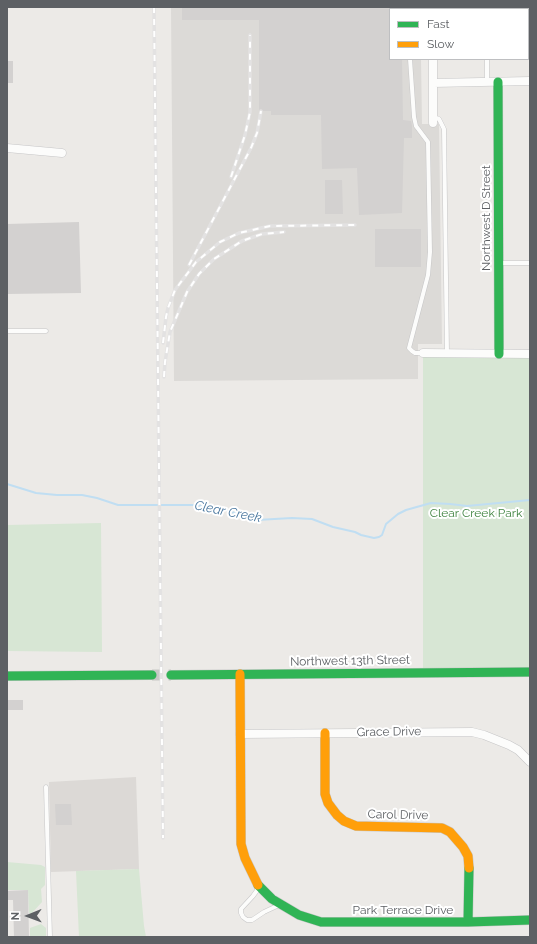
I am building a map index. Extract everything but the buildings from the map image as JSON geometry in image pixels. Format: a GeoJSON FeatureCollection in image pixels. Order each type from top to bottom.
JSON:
{"type":"FeatureCollection","features":[{"type":"Feature","properties":{"kind":"street"},"geometry":{"type":"LineString","coordinates":[[432,60],[433,120]]}},
{"type":"Feature","properties":{"kind":"street"},"geometry":{"type":"LineString","coordinates":[[433,83],[530,81]]}},
{"type":"Feature","properties":{"kind":"street","name":"Northwest D Street"},"geometry":{"type":"LineString","coordinates":[[498,82],[498,354]]}},
{"type":"Feature","properties":{"kind":"street"},"geometry":{"type":"LineString","coordinates":[[7,148],[62,153]]}},
{"type":"Feature","properties":{"kind":"street"},"geometry":{"type":"LineString","coordinates":[[423,353],[530,354]]}},
{"type":"Feature","properties":{"kind":"street","name":"Northwest 13th Street"},"geometry":{"type":"LineString","coordinates":[[171,675],[530,672]]}},
{"type":"Feature","properties":{"kind":"street","name":"Park Terrace Drive"},"geometry":{"type":"LineString","coordinates":[[240,674],[241,844],[248,867],[259,887],[269,897],[280,905],[299,915],[321,922],[468,922],[530,920]]}},
{"type":"Feature","properties":{"kind":"street"},"geometry":{"type":"LineString","coordinates":[[7,676],[152,675]]}},
{"type":"Feature","properties":{"kind":"street","name":"Grace Drive"},"geometry":{"type":"LineString","coordinates":[[240,734],[472,732],[509,745],[528,757]]}},
{"type":"Feature","properties":{"kind":"street","name":"Carol Drive"},"geometry":{"type":"LineString","coordinates":[[324,733],[325,794],[328,802],[337,815],[352,825],[360,826],[442,828],[450,832],[463,847],[468,856],[468,922]]}},
{"type":"Feature","properties":{"kind":"lane"},"geometry":{"type":"LineString","coordinates":[[410,60],[411,93],[414,117],[416,126],[428,142],[430,252],[428,275],[409,348],[412,351],[423,353]]}},
{"type":"Feature","properties":{"kind":"lane"},"geometry":{"type":"LineString","coordinates":[[486,60],[487,82]]}},
{"type":"Feature","properties":{"kind":"lane"},"geometry":{"type":"LineString","coordinates":[[433,120],[439,119],[444,129],[447,353]]}},
{"type":"Feature","properties":{"kind":"lane"},"geometry":{"type":"LineString","coordinates":[[498,263],[530,263]]}},
{"type":"Feature","properties":{"kind":"lane"},"geometry":{"type":"LineString","coordinates":[[7,331],[46,331]]}},
{"type":"Feature","properties":{"kind":"lane"},"geometry":{"type":"LineString","coordinates":[[46,787],[50,937]]}},
{"type":"Feature","properties":{"kind":"lane"},"geometry":{"type":"LineString","coordinates":[[259,887],[241,909],[243,917],[247,920],[252,920],[264,912],[280,905]]}},
{"type":"Feature","properties":{"kind":"shaded area"},"geometry":{"type":"Polygon","coordinates":[[[171,7],[421,7],[389,8],[389,60],[421,60],[422,124],[439,124],[442,344],[418,344],[418,379],[174,381],[171,7]]]}},
{"type":"Feature","properties":{"kind":"shaded area"},"geometry":{"type":"Polygon","coordinates":[[[136,777],[139,869],[51,872],[49,782],[136,777]]]}},
{"type":"Feature","properties":{"kind":"green space","name":"Clear Creek Park"},"geometry":{"type":"Polygon","coordinates":[[[423,353],[530,354],[530,672],[423,673],[423,353]]]}},
{"type":"Feature","properties":{"kind":"green space"},"geometry":{"type":"Polygon","coordinates":[[[101,523],[102,652],[7,651],[7,525],[101,523]]]}},
{"type":"Feature","properties":{"kind":"green space"},"geometry":{"type":"Polygon","coordinates":[[[7,862],[41,865],[45,867],[45,885],[41,889],[42,902],[32,913],[29,913],[28,890],[7,890],[7,862]]]}},
{"type":"Feature","properties":{"kind":"green space"},"geometry":{"type":"Polygon","coordinates":[[[139,869],[146,937],[79,937],[76,871],[139,869]]]}},
{"type":"Feature","properties":{"kind":"green space"},"geometry":{"type":"Polygon","coordinates":[[[41,924],[46,928],[46,937],[30,937],[30,928],[41,924]]]}},
{"type":"Feature","properties":{"kind":"waterway","name":"Clear Creek"},"geometry":{"type":"LineString","coordinates":[[7,484],[36,493],[82,495],[118,505],[195,505],[226,510],[257,520],[292,518],[312,519],[333,527],[374,538],[382,535],[386,524],[398,514],[406,510],[431,503],[467,506],[530,500]]}},
{"type":"Feature","properties":{"kind":"tunnel"},"geometry":{"type":"LineString","coordinates":[[152,675],[171,675]]}},
{"type":"Feature","properties":{"kind":"railway"},"geometry":{"type":"LineString","coordinates":[[154,7],[163,838]]}},
{"type":"Feature","properties":{"kind":"railway"},"geometry":{"type":"LineString","coordinates":[[231,177],[245,135],[250,112],[250,35]]}},
{"type":"Feature","properties":{"kind":"railway"},"geometry":{"type":"LineString","coordinates":[[189,265],[251,148],[257,133],[261,111]]}},
{"type":"Feature","properties":{"kind":"railway"},"geometry":{"type":"LineString","coordinates":[[163,343],[168,308],[175,290],[196,262],[220,242],[239,233],[270,226],[355,225]]}},
{"type":"Feature","properties":{"kind":"railway"},"geometry":{"type":"LineString","coordinates":[[164,377],[170,332],[187,292],[199,274],[214,259],[242,241],[262,234],[284,232]]}},
{"type":"Feature","properties":{"kind":"traffic: fast"},"geometry":{"type":"LineString","coordinates":[[498,82],[499,354]]}},
{"type":"Feature","properties":{"kind":"traffic: fast"},"geometry":{"type":"LineString","coordinates":[[171,675],[530,672]]}},
{"type":"Feature","properties":{"kind":"traffic: fast"},"geometry":{"type":"LineString","coordinates":[[7,676],[152,675]]}},
{"type":"Feature","properties":{"kind":"traffic: fast"},"geometry":{"type":"LineString","coordinates":[[468,922],[469,868]]}},
{"type":"Feature","properties":{"kind":"traffic: fast"},"geometry":{"type":"LineString","coordinates":[[258,885],[272,899],[299,915],[321,922],[468,922],[530,920]]}},
{"type":"Feature","properties":{"kind":"traffic: slow"},"geometry":{"type":"LineString","coordinates":[[240,674],[241,844],[245,858],[258,885]]}},
{"type":"Feature","properties":{"kind":"traffic: slow"},"geometry":{"type":"LineString","coordinates":[[325,733],[325,794],[328,803],[337,815],[344,821],[356,826],[442,828],[450,832],[463,847],[468,856],[469,868]]}}]}
